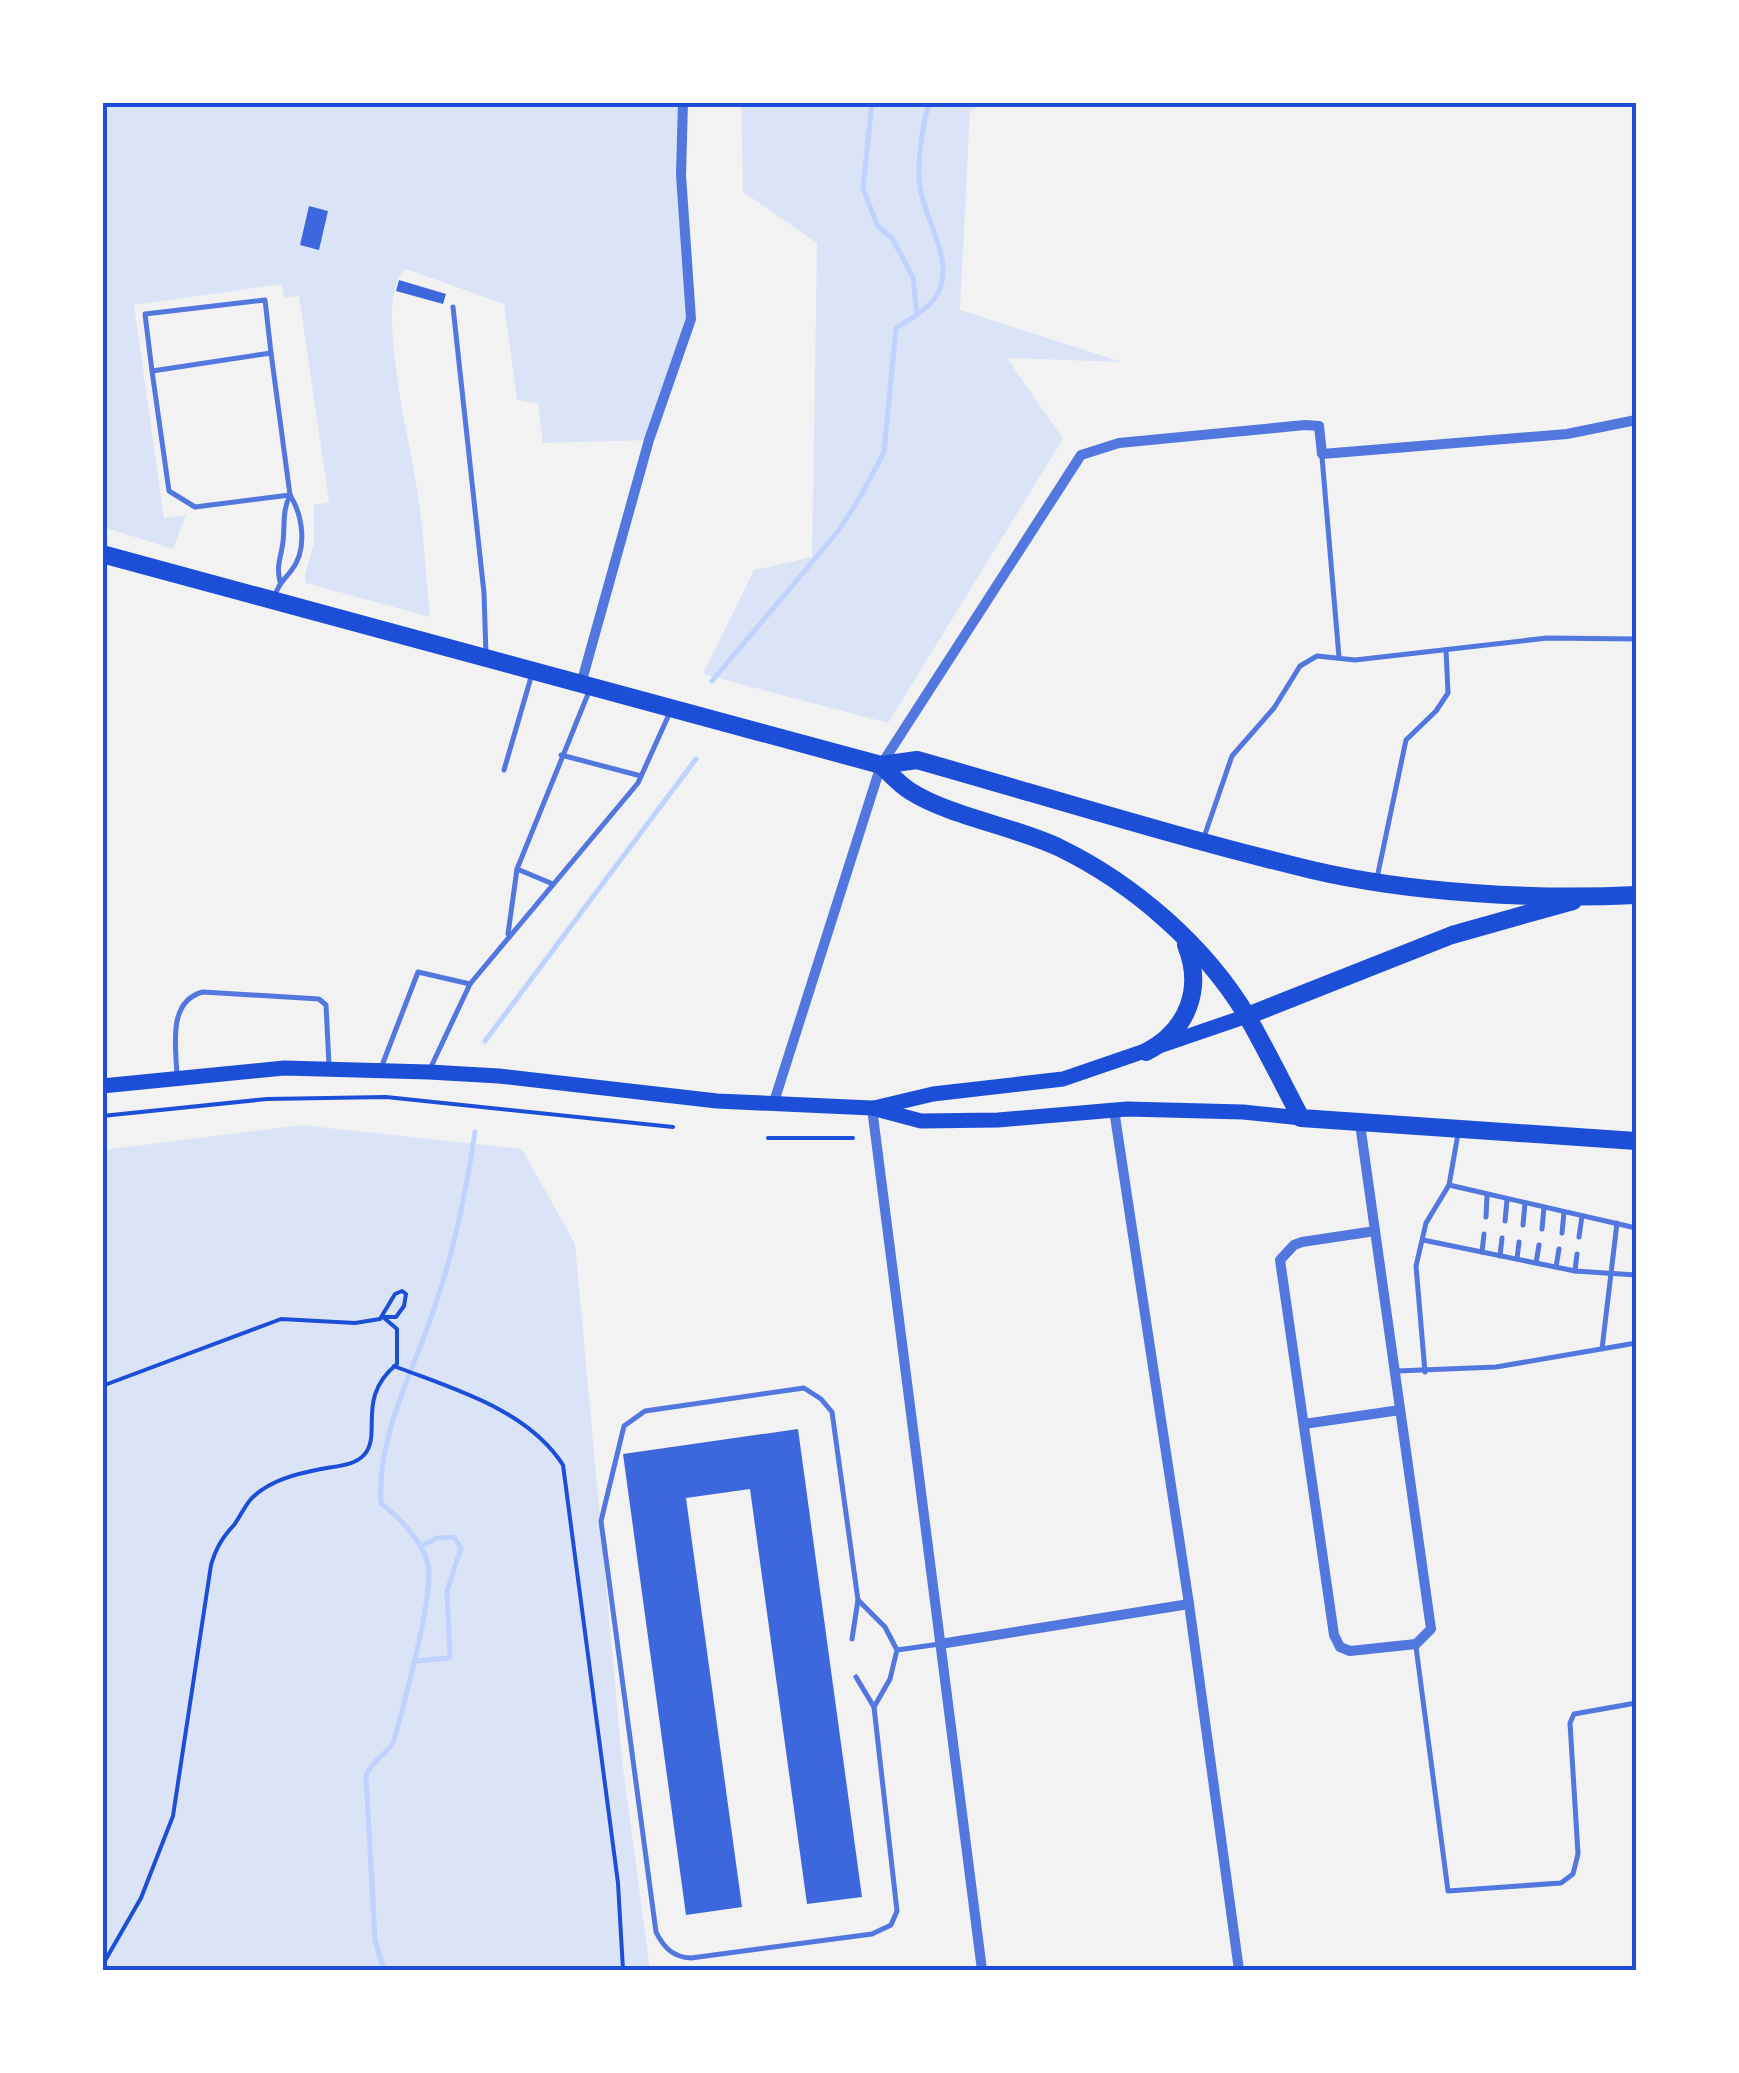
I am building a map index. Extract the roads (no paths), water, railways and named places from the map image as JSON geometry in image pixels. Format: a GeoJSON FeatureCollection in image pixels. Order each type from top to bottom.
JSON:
{"type":"FeatureCollection","features":[{"type":"Feature","properties":{"kind":"main road"},"geometry":{"type":"LineString","coordinates":[[102,554],[881,765],[917,760],[1314,870],[1478,892],[1636,895]]}},
{"type":"Feature","properties":{"kind":"main road"},"geometry":{"type":"LineString","coordinates":[[881,765],[908,790],[1062,848],[1130,892],[1181,936],[1226,985],[1247,1016],[1301,1118]]}},
{"type":"Feature","properties":{"kind":"main road"},"geometry":{"type":"LineString","coordinates":[[872,1108],[932,1094],[1063,1079],[1247,1016],[1452,935],[1513,916],[1604,896]]}},
{"type":"Feature","properties":{"kind":"main road"},"geometry":{"type":"LineString","coordinates":[[1146,1052],[1159,1046],[1180,1025],[1192,999],[1192,960],[1181,936]]}},
{"type":"Feature","properties":{"kind":"main road"},"geometry":{"type":"LineString","coordinates":[[102,1086],[284,1068],[380,1070],[773,1105],[872,1108],[921,1120],[960,1122],[1114,1110],[1243,1112],[1360,1124],[1636,1141]]}},
{"type":"Feature","properties":{"kind":"street"},"geometry":{"type":"LineString","coordinates":[[586,685],[649,440],[691,319],[681,175],[682,102]]}},
{"type":"Feature","properties":{"kind":"street"},"geometry":{"type":"LineString","coordinates":[[773,1105],[881,765],[1081,455],[1119,444],[1304,425],[1319,426],[1322,454],[1567,434],[1636,420]]}},
{"type":"Feature","properties":{"kind":"street"},"geometry":{"type":"LineString","coordinates":[[872,1108],[982,1970]]}},
{"type":"Feature","properties":{"kind":"street"},"geometry":{"type":"LineString","coordinates":[[1114,1110],[1189,1604],[1239,1970]]}},
{"type":"Feature","properties":{"kind":"street"},"geometry":{"type":"LineString","coordinates":[[1360,1124],[1431,1629],[1416,1644],[1350,1651],[1340,1647],[1334,1635],[1280,1260],[1302,1242],[1375,1231]]}},
{"type":"Feature","properties":{"kind":"street"},"geometry":{"type":"LineString","coordinates":[[1304,1424],[1400,1410]]}},
{"type":"Feature","properties":{"kind":"street"},"geometry":{"type":"LineString","coordinates":[[940,1644],[1189,1604]]}},
{"type":"Feature","properties":{"kind":"lane"},"geometry":{"type":"LineString","coordinates":[[272,600],[280,582],[293,569],[302,543],[300,510],[290,495],[265,300],[145,314],[169,491],[195,508],[290,495]]}},
{"type":"Feature","properties":{"kind":"lane"},"geometry":{"type":"LineString","coordinates":[[453,308],[484,593],[486,658]]}},
{"type":"Feature","properties":{"kind":"lane"},"geometry":{"type":"LineString","coordinates":[[152,370],[272,353]]}},
{"type":"Feature","properties":{"kind":"lane"},"geometry":{"type":"LineString","coordinates":[[1322,454],[1340,657]]}},
{"type":"Feature","properties":{"kind":"lane"},"geometry":{"type":"LineString","coordinates":[[280,582],[276,565],[282,543],[282,512],[290,495]]}},
{"type":"Feature","properties":{"kind":"lane"},"geometry":{"type":"LineString","coordinates":[[1204,840],[1232,756],[1274,708],[1300,666],[1317,656],[1355,660],[1547,638],[1636,639]]}},
{"type":"Feature","properties":{"kind":"lane"},"geometry":{"type":"LineString","coordinates":[[1376,881],[1406,740],[1436,711],[1448,693],[1446,650]]}},
{"type":"Feature","properties":{"kind":"lane"},"geometry":{"type":"LineString","coordinates":[[504,770],[532,671]]}},
{"type":"Feature","properties":{"kind":"lane"},"geometry":{"type":"LineString","coordinates":[[508,936],[517,869],[586,685]]}},
{"type":"Feature","properties":{"kind":"lane"},"geometry":{"type":"LineString","coordinates":[[429,1072],[470,984],[642,776],[671,708]]}},
{"type":"Feature","properties":{"kind":"lane"},"geometry":{"type":"LineString","coordinates":[[561,756],[642,776]]}},
{"type":"Feature","properties":{"kind":"lane"},"geometry":{"type":"LineString","coordinates":[[517,869],[553,884]]}},
{"type":"Feature","properties":{"kind":"lane"},"geometry":{"type":"LineString","coordinates":[[380,1070],[418,972],[470,984]]}},
{"type":"Feature","properties":{"kind":"lane"},"geometry":{"type":"LineString","coordinates":[[177,1079],[178,1015],[184,1001],[203,992],[320,999],[326,1006],[329,1069]]}},
{"type":"Feature","properties":{"kind":"lane"},"geometry":{"type":"LineString","coordinates":[[1425,1372],[1416,1266],[1426,1223],[1449,1184],[1459,1130]]}},
{"type":"Feature","properties":{"kind":"lane"},"geometry":{"type":"LineString","coordinates":[[1449,1184],[1636,1228]]}},
{"type":"Feature","properties":{"kind":"lane"},"geometry":{"type":"LineString","coordinates":[[1486,1218],[1487,1195]]}},
{"type":"Feature","properties":{"kind":"lane"},"geometry":{"type":"LineString","coordinates":[[1505,1222],[1506,1199]]}},
{"type":"Feature","properties":{"kind":"lane"},"geometry":{"type":"LineString","coordinates":[[1523,1225],[1525,1203]]}},
{"type":"Feature","properties":{"kind":"lane"},"geometry":{"type":"LineString","coordinates":[[1542,1229],[1544,1208]]}},
{"type":"Feature","properties":{"kind":"lane"},"geometry":{"type":"LineString","coordinates":[[1562,1232],[1564,1212]]}},
{"type":"Feature","properties":{"kind":"lane"},"geometry":{"type":"LineString","coordinates":[[1579,1237],[1582,1216]]}},
{"type":"Feature","properties":{"kind":"lane"},"geometry":{"type":"LineString","coordinates":[[1602,1349],[1617,1223]]}},
{"type":"Feature","properties":{"kind":"lane"},"geometry":{"type":"LineString","coordinates":[[1482,1252],[1484,1234]]}},
{"type":"Feature","properties":{"kind":"lane"},"geometry":{"type":"LineString","coordinates":[[1500,1256],[1502,1238]]}},
{"type":"Feature","properties":{"kind":"lane"},"geometry":{"type":"LineString","coordinates":[[1422,1240],[1575,1271],[1636,1275]]}},
{"type":"Feature","properties":{"kind":"lane"},"geometry":{"type":"LineString","coordinates":[[1517,1259],[1520,1242]]}},
{"type":"Feature","properties":{"kind":"lane"},"geometry":{"type":"LineString","coordinates":[[1536,1263],[1539,1245]]}},
{"type":"Feature","properties":{"kind":"lane"},"geometry":{"type":"LineString","coordinates":[[1556,1267],[1559,1249]]}},
{"type":"Feature","properties":{"kind":"lane"},"geometry":{"type":"LineString","coordinates":[[1575,1271],[1577,1254]]}},
{"type":"Feature","properties":{"kind":"lane"},"geometry":{"type":"LineString","coordinates":[[1397,1371],[1496,1366],[1636,1343]]}},
{"type":"Feature","properties":{"kind":"lane"},"geometry":{"type":"LineString","coordinates":[[852,1639],[858,1600],[832,1412],[822,1399],[804,1388],[645,1412],[624,1426],[601,1521],[654,1915],[663,1947],[680,1957],[691,1958],[872,1934],[892,1925],[897,1911],[874,1707],[856,1677]]}},
{"type":"Feature","properties":{"kind":"lane"},"geometry":{"type":"LineString","coordinates":[[858,1600],[885,1627],[897,1650],[890,1679],[874,1707]]}},
{"type":"Feature","properties":{"kind":"lane"},"geometry":{"type":"LineString","coordinates":[[897,1650],[940,1644]]}},
{"type":"Feature","properties":{"kind":"lane"},"geometry":{"type":"LineString","coordinates":[[1416,1644],[1448,1891],[1562,1882],[1573,1874],[1578,1854],[1570,1722],[1574,1714],[1636,1703]]}},
{"type":"Feature","properties":{"kind":"waterway"},"geometry":{"type":"LineString","coordinates":[[712,681],[839,530],[884,452],[896,328],[917,315],[913,277],[892,238],[877,225],[863,188],[872,102]]}},
{"type":"Feature","properties":{"kind":"waterway"},"geometry":{"type":"LineString","coordinates":[[917,314],[933,300],[941,285],[943,268],[919,180],[929,102]]}},
{"type":"Feature","properties":{"kind":"waterway"},"geometry":{"type":"LineString","coordinates":[[485,1041],[696,759]]}},
{"type":"Feature","properties":{"kind":"waterway"},"geometry":{"type":"LineString","coordinates":[[384,1970],[375,1940],[366,1776],[394,1740],[417,1650],[429,1579],[428,1564],[415,1538],[381,1503],[381,1478],[390,1429],[447,1267],[475,1132]]}},
{"type":"Feature","properties":{"kind":"waterway"},"geometry":{"type":"LineString","coordinates":[[414,1661],[450,1658],[447,1591],[461,1548],[454,1537],[437,1538],[421,1546]]}}]}
